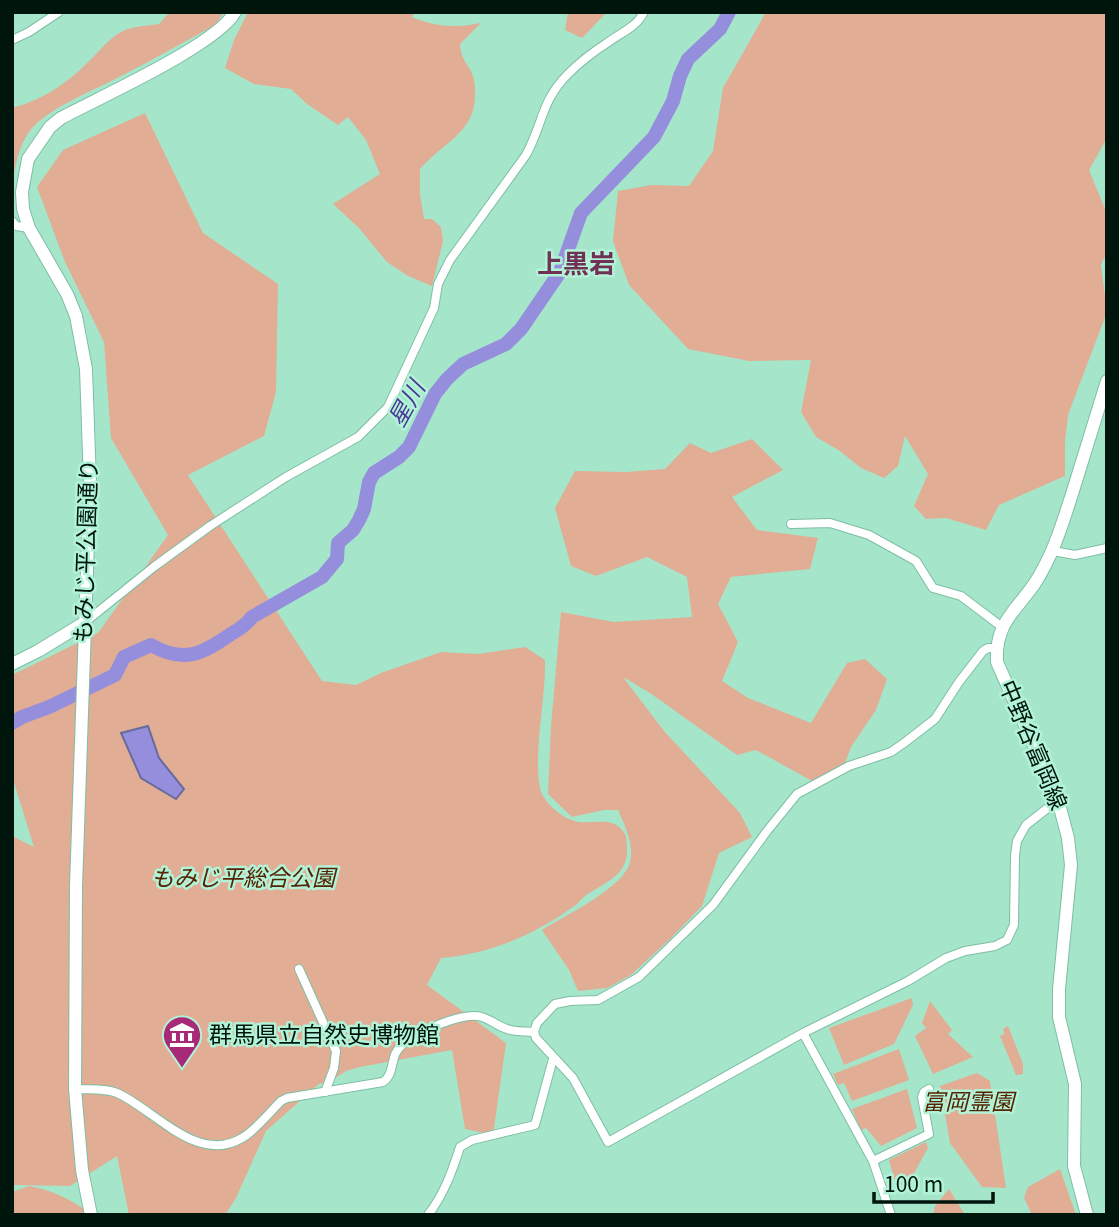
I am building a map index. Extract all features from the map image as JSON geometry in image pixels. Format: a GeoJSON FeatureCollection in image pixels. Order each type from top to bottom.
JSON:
{"type":"FeatureCollection","features":[{"type":"Feature","properties":{"kind":"street"},"geometry":{"type":"LineString","coordinates":[[12,40],[59,12]]}},
{"type":"Feature","properties":{"kind":"street","name":"もみじ平公園通り"},"geometry":{"type":"LineString","coordinates":[[90,1215],[82,1170],[75,1089],[76,886],[90,483],[86,369],[76,316],[67,294],[29,228],[23,202],[25,169],[28,159],[50,127],[61,118],[205,40],[221,29],[235,12]]}},
{"type":"Feature","properties":{"kind":"street"},"geometry":{"type":"LineString","coordinates":[[12,664],[84,623],[210,526],[286,477],[358,437],[388,407],[434,307],[438,284],[450,260],[526,155],[535,139],[543,110],[551,94],[587,57],[634,26],[644,12]]}},
{"type":"Feature","properties":{"kind":"street"},"geometry":{"type":"LineString","coordinates":[[12,221],[16,226],[29,228]]}},
{"type":"Feature","properties":{"kind":"street","name":"中野谷富岡線"},"geometry":{"type":"LineString","coordinates":[[1087,1215],[1074,1166],[1075,1084],[1059,1017],[1059,989],[1071,865],[1066,824],[1058,800],[1006,686],[997,662],[996,648],[1002,627],[1033,585],[1053,551],[1107,381]]}},
{"type":"Feature","properties":{"kind":"street"},"geometry":{"type":"LineString","coordinates":[[791,524],[830,523],[869,535],[916,561],[933,588],[961,596],[1002,627]]}},
{"type":"Feature","properties":{"kind":"street"},"geometry":{"type":"LineString","coordinates":[[1053,551],[1075,555],[1106,549]]}},
{"type":"Feature","properties":{"kind":"street"},"geometry":{"type":"LineString","coordinates":[[996,648],[983,651],[935,719],[904,743],[891,752],[835,772],[797,794],[713,905],[639,977],[598,1000],[555,1004],[537,1023],[534,1032],[536,1038],[573,1078],[608,1142],[803,1033],[908,981],[946,958],[965,951],[995,946],[1007,940],[1014,925],[1014,855],[1017,841],[1026,825],[1058,800]]}},
{"type":"Feature","properties":{"kind":"street"},"geometry":{"type":"LineString","coordinates":[[299,969],[336,1051],[334,1068],[325,1092]]}},
{"type":"Feature","properties":{"kind":"street"},"geometry":{"type":"LineString","coordinates":[[75,1089],[116,1092],[185,1136],[203,1144],[214,1145],[243,1138],[287,1098],[383,1082],[390,1074],[393,1055],[397,1049],[409,1040],[455,1018],[471,1015],[482,1017],[506,1029],[534,1032]]}},
{"type":"Feature","properties":{"kind":"street"},"geometry":{"type":"LineString","coordinates":[[803,1033],[873,1161],[891,1215]]}},
{"type":"Feature","properties":{"kind":"street"},"geometry":{"type":"LineString","coordinates":[[428,1215],[451,1175],[460,1147],[472,1140],[535,1125],[553,1059]]}},
{"type":"Feature","properties":{"kind":"street"},"geometry":{"type":"LineString","coordinates":[[873,1161],[929,1134],[922,1097],[929,1089]]}},
{"type":"Feature","properties":{"kind":"green space"},"geometry":{"type":"Polygon","coordinates":[[[170,12],[224,12],[215,25],[71,101],[36,124],[22,144],[12,183],[12,108],[34,101],[63,84],[121,32],[134,27],[159,24],[170,12]]]}},
{"type":"Feature","properties":{"kind":"green space"},"geometry":{"type":"Polygon","coordinates":[[[248,12],[415,12],[412,17],[437,25],[463,26],[481,23],[460,44],[462,56],[474,80],[473,111],[460,132],[420,169],[424,219],[432,219],[441,227],[443,241],[432,286],[408,276],[387,262],[359,228],[333,204],[380,174],[366,140],[348,117],[338,125],[307,104],[291,89],[254,84],[225,68],[234,40],[248,12]]]}},
{"type":"Feature","properties":{"kind":"green space"},"geometry":{"type":"Polygon","coordinates":[[[568,12],[607,12],[582,38],[565,30],[568,12]]]}},
{"type":"Feature","properties":{"kind":"green space"},"geometry":{"type":"Polygon","coordinates":[[[766,12],[1107,12],[1107,138],[1089,170],[1107,214],[1107,252],[1101,265],[1107,312],[1068,415],[1065,476],[999,505],[986,530],[946,518],[926,519],[914,506],[928,474],[905,436],[898,466],[884,478],[861,468],[816,437],[801,412],[811,360],[749,361],[688,349],[629,285],[613,241],[618,191],[651,185],[689,186],[713,151],[723,88],[766,12]]]}},
{"type":"Feature","properties":{"kind":"green space","name":"もみじ平総合公園"},"geometry":{"type":"Polygon","coordinates":[[[145,113],[203,233],[278,284],[276,392],[264,436],[188,475],[322,681],[356,685],[381,673],[441,652],[478,654],[525,647],[545,660],[538,758],[542,794],[555,810],[573,821],[611,823],[622,829],[626,836],[627,857],[620,872],[614,877],[558,917],[510,942],[459,956],[441,958],[427,985],[506,1043],[493,1135],[465,1129],[452,1050],[346,1071],[329,1082],[319,1084],[266,1131],[236,1198],[225,1215],[129,1215],[117,1156],[70,1186],[12,1185],[12,836],[34,847],[12,776],[12,675],[98,633],[168,535],[111,438],[104,342],[65,262],[37,187],[63,150],[145,113]]]}},
{"type":"Feature","properties":{"kind":"green space"},"geometry":{"type":"Polygon","coordinates":[[[752,439],[783,470],[732,497],[757,530],[818,538],[810,569],[731,577],[718,604],[738,642],[722,681],[748,698],[811,723],[847,663],[865,659],[887,679],[876,710],[851,747],[845,763],[812,781],[756,750],[737,755],[623,677],[664,731],[740,813],[752,837],[719,853],[702,906],[631,975],[607,988],[578,991],[569,970],[542,930],[617,882],[630,862],[631,848],[618,810],[604,810],[572,817],[548,794],[561,612],[614,622],[692,617],[687,577],[647,557],[596,576],[571,566],[555,508],[575,471],[626,472],[665,469],[690,443],[711,453],[752,439]]]}},
{"type":"Feature","properties":{"kind":"green space"},"geometry":{"type":"Polygon","coordinates":[[[912,998],[913,1005],[894,1044],[844,1065],[829,1028],[912,998]]]}},
{"type":"Feature","properties":{"kind":"green space"},"geometry":{"type":"Polygon","coordinates":[[[930,1001],[952,1030],[948,1034],[973,1057],[933,1074],[915,1036],[926,1028],[922,1023],[930,1001]]]}},
{"type":"Feature","properties":{"kind":"green space"},"geometry":{"type":"Polygon","coordinates":[[[1008,1026],[1023,1064],[1023,1074],[1016,1075],[1000,1036],[1008,1026]]]}},
{"type":"Feature","properties":{"kind":"green space"},"geometry":{"type":"Polygon","coordinates":[[[899,1049],[909,1080],[852,1101],[844,1083],[838,1085],[833,1074],[899,1049]]]}},
{"type":"Feature","properties":{"kind":"green space","name":"富岡霊園"},"geometry":{"type":"Polygon","coordinates":[[[977,1073],[990,1081],[1006,1188],[982,1187],[950,1143],[940,1086],[977,1073]]]}},
{"type":"Feature","properties":{"kind":"green space"},"geometry":{"type":"Polygon","coordinates":[[[907,1089],[917,1128],[881,1146],[866,1128],[861,1130],[852,1109],[907,1089]]]}},
{"type":"Feature","properties":{"kind":"green space"},"geometry":{"type":"Polygon","coordinates":[[[926,1142],[928,1148],[907,1186],[897,1189],[889,1160],[926,1142]]]}},
{"type":"Feature","properties":{"kind":"green space"},"geometry":{"type":"Polygon","coordinates":[[[1060,1169],[1076,1215],[1032,1215],[1024,1198],[1028,1187],[1060,1169]]]}},
{"type":"Feature","properties":{"kind":"green space"},"geometry":{"type":"Polygon","coordinates":[[[29,1186],[71,1201],[84,1209],[83,1215],[12,1215],[12,1192],[29,1186]]]}},
{"type":"Feature","properties":{"kind":"green space"},"geometry":{"type":"Polygon","coordinates":[[[949,1189],[965,1215],[933,1215],[935,1206],[949,1189]]]}},
{"type":"Feature","properties":{"kind":"shaded area"},"geometry":{"type":"Polygon","coordinates":[[[148,726],[159,758],[184,789],[176,799],[141,778],[121,733],[148,726]]]}},
{"type":"Feature","properties":{"kind":"waterway","name":"星川"},"geometry":{"type":"LineString","coordinates":[[12,723],[115,675],[124,657],[151,645],[163,651],[183,655],[211,647],[240,629],[252,617],[322,577],[337,559],[338,543],[353,530],[359,520],[374,473],[409,447],[435,394],[447,379],[463,364],[506,344],[521,329],[560,272],[581,213],[654,137],[673,101],[688,59],[720,29],[729,12]]}},
{"type":"Feature","properties":{"kind":"place","name":"群馬県立自然史博物館"},"geometry":{"type":"Point","coordinates":[182,1069]}},
{"type":"Feature","properties":{"kind":"district","name":"上黒岩"},"geometry":{"type":"Point","coordinates":[576,264]}}]}
